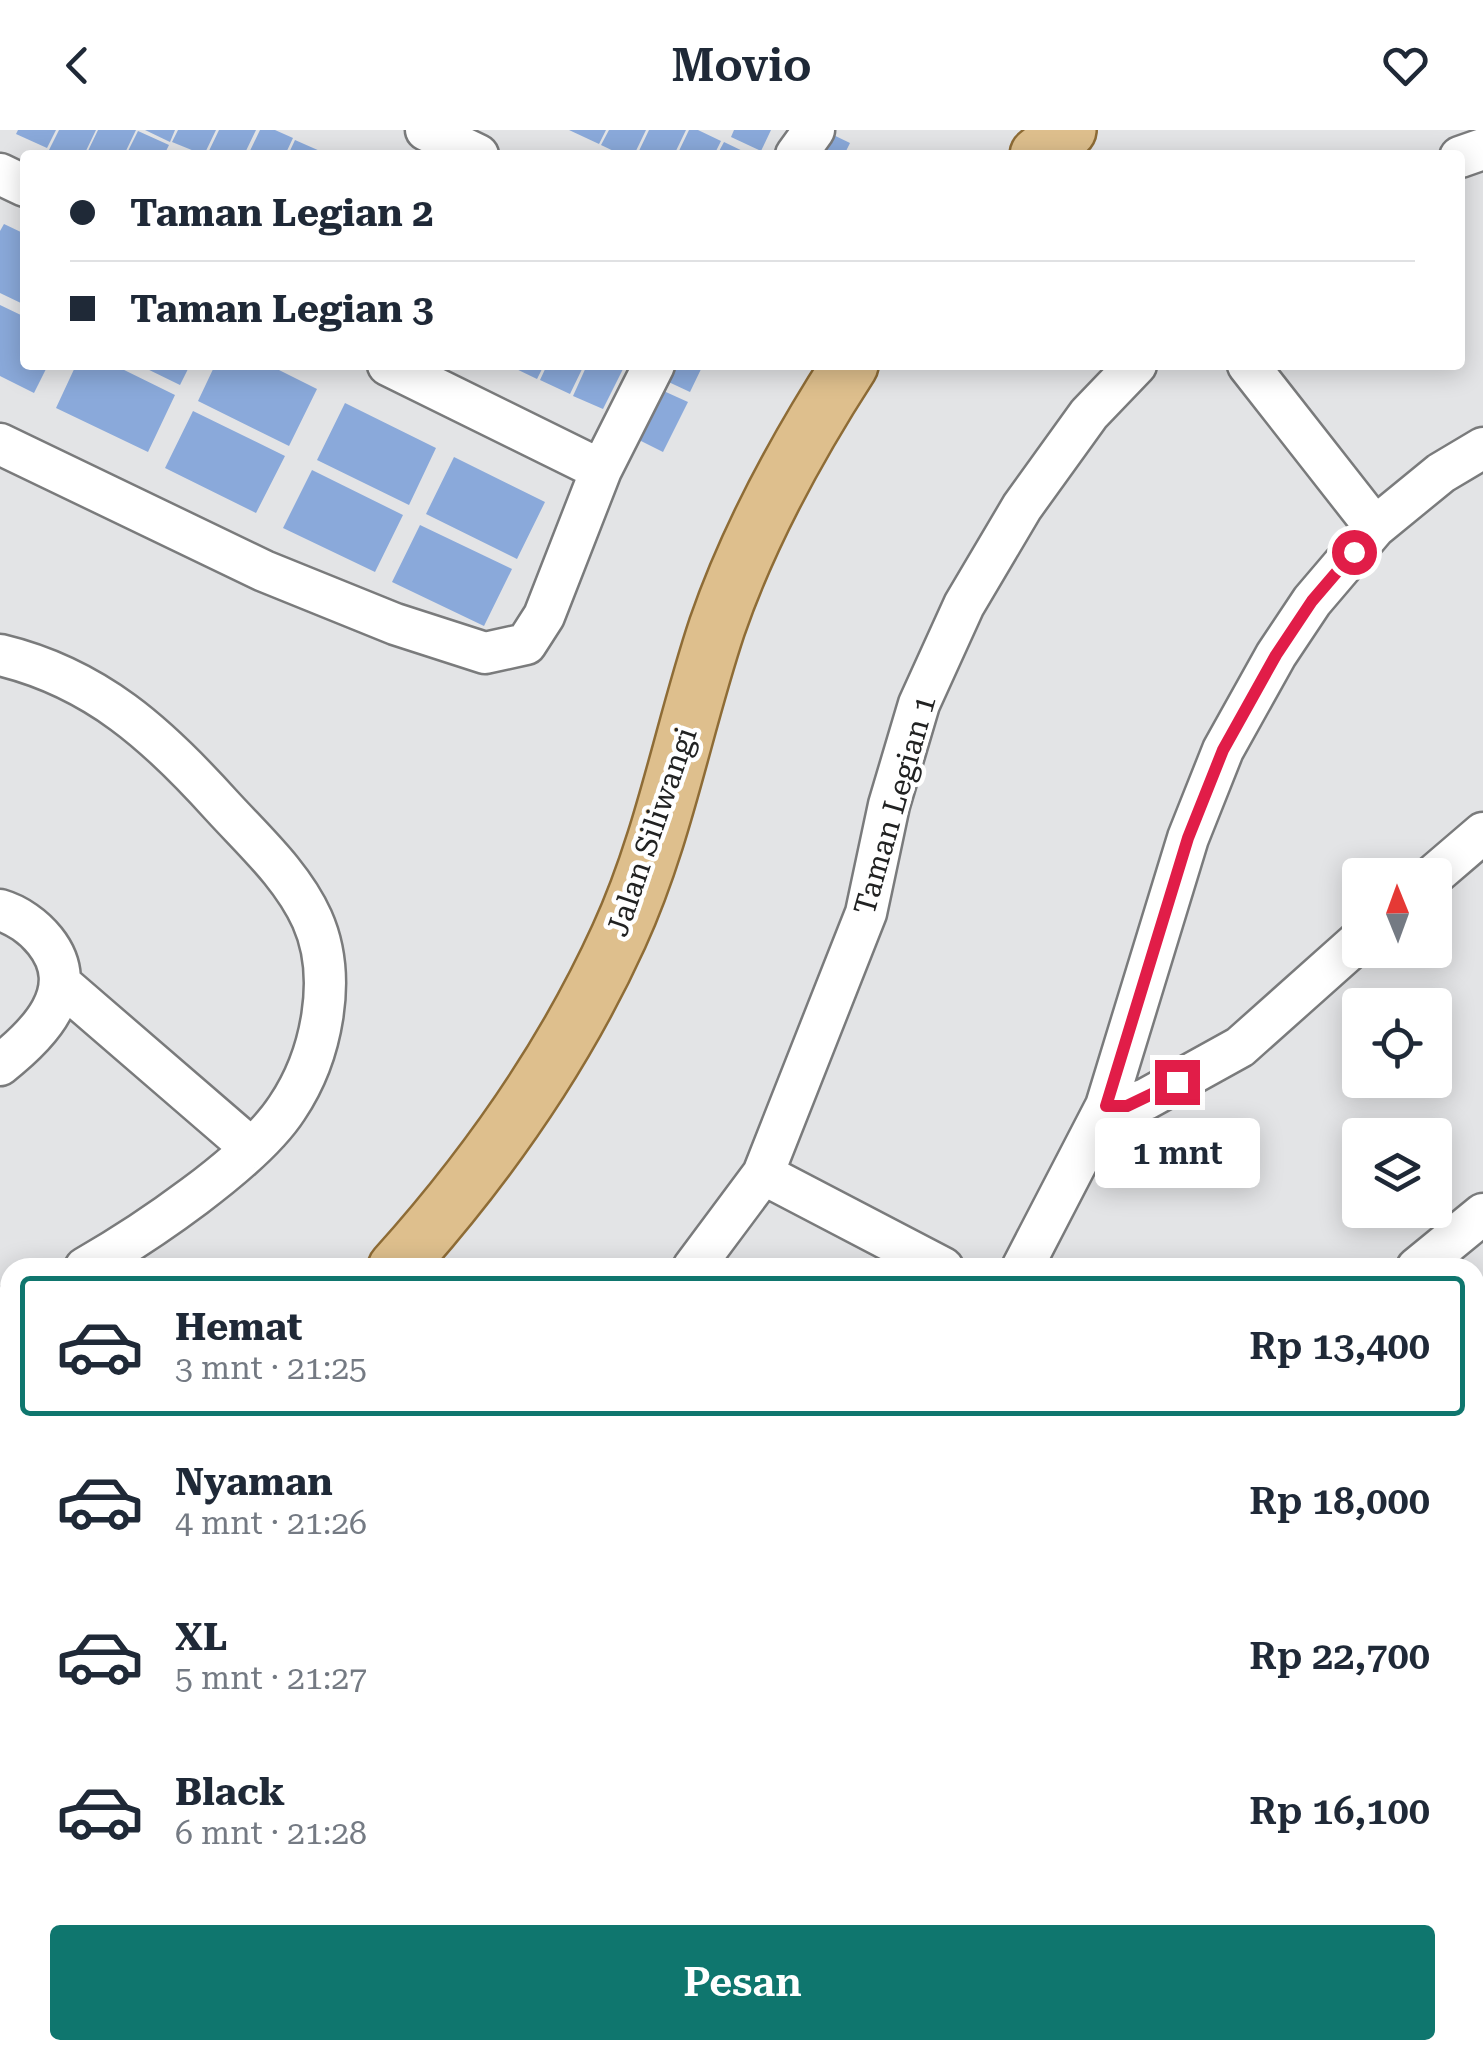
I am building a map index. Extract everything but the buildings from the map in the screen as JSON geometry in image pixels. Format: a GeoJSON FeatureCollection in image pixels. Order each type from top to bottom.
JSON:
{"type":"FeatureCollection","features":[{"type":"Feature","properties":{"kind":"main road"},"geometry":{"type":"LineString","coordinates":[[1044,150],[1068,130]]}},
{"type":"Feature","properties":{"kind":"main road","name":"Jalan Siliwangi"},"geometry":{"type":"LineString","coordinates":[[405,1258],[436,1223],[560,1050],[620,935],[656,838],[717,627],[754,535],[810,428],[847,370]]}},
{"type":"Feature","properties":{"kind":"street"},"geometry":{"type":"LineString","coordinates":[[426,130],[468,150]]}},
{"type":"Feature","properties":{"kind":"street"},"geometry":{"type":"LineString","coordinates":[[398,370],[602,470]]}},
{"type":"Feature","properties":{"kind":"street"},"geometry":{"type":"LineString","coordinates":[[0,444],[264,570],[395,624],[485,654],[526,644],[544,616],[602,470],[652,370]]}},
{"type":"Feature","properties":{"kind":"street","name":"Taman Legian 1"},"geometry":{"type":"LineString","coordinates":[[700,1258],[763,1174],[866,913],[890,805],[919,704],[964,605],[1022,507],[1066,445],[1131,370]]}},
{"type":"Feature","properties":{"kind":"street"},"geometry":{"type":"LineString","coordinates":[[1252,370],[1374,527]]}},
{"type":"Feature","properties":{"kind":"street"},"geometry":{"type":"LineString","coordinates":[[1027,1258],[1106,1106],[1188,838],[1223,750],[1276,655],[1303,614],[1374,527],[1441,474],[1483,448]]}},
{"type":"Feature","properties":{"kind":"street"},"geometry":{"type":"LineString","coordinates":[[0,655],[32,662],[78,683],[140,723],[178,756],[288,878],[312,919],[323,955],[325,994],[321,1030],[287,1108],[251,1148],[198,1192],[100,1258]]}},
{"type":"Feature","properties":{"kind":"street"},"geometry":{"type":"LineString","coordinates":[[1452,860],[1483,833]]}},
{"type":"Feature","properties":{"kind":"street"},"geometry":{"type":"LineString","coordinates":[[0,910],[36,930],[53,952],[62,984],[251,1148]]}},
{"type":"Feature","properties":{"kind":"street"},"geometry":{"type":"LineString","coordinates":[[1106,1106],[1127,1106],[1146,1099],[1240,1047],[1342,956]]}},
{"type":"Feature","properties":{"kind":"street"},"geometry":{"type":"LineString","coordinates":[[0,1065],[32,1040],[52,1011],[62,984]]}},
{"type":"Feature","properties":{"kind":"street"},"geometry":{"type":"LineString","coordinates":[[763,1174],[924,1258]]}},
{"type":"Feature","properties":{"kind":"street"},"geometry":{"type":"LineString","coordinates":[[1429,1258],[1483,1214]]}},
{"type":"Feature","properties":{"kind":"route"},"geometry":{"type":"LineString","coordinates":[[1177,1082],[1127,1106],[1106,1106],[1188,838],[1223,750],[1276,655],[1312,601],[1354,552]]}}]}
